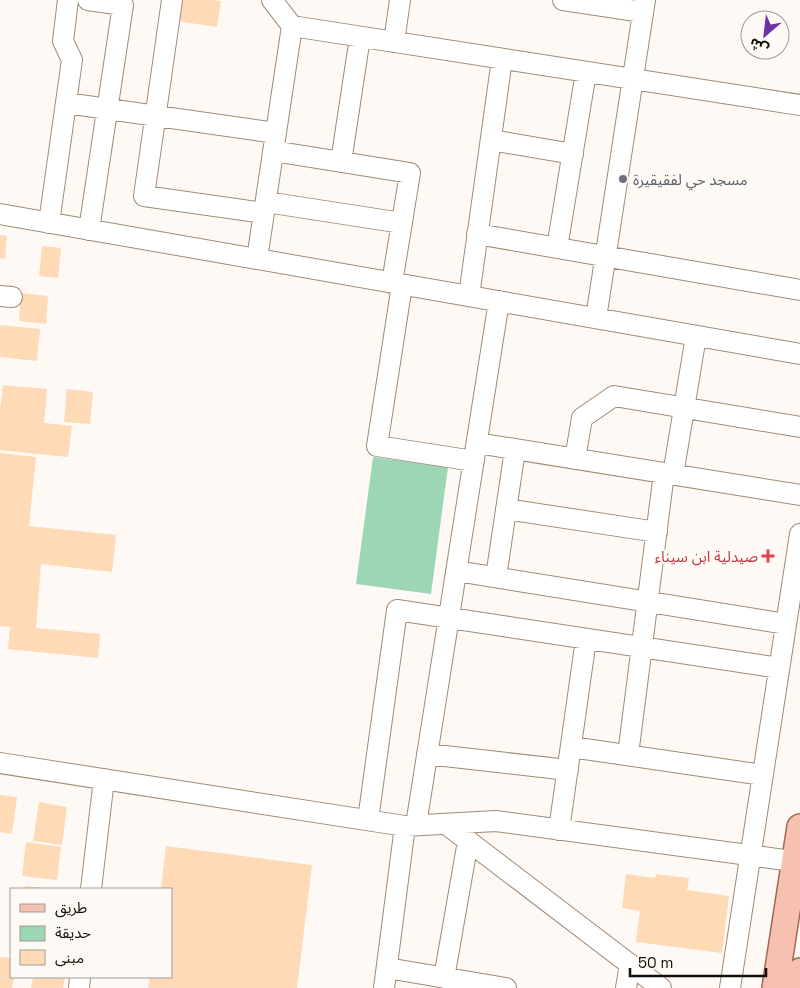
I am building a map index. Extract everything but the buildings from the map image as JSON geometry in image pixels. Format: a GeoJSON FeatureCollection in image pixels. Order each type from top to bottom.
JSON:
{"type":"FeatureCollection","features":[{"type":"Feature","properties":{"kind":"main road"},"geometry":{"type":"LineString","coordinates":[[775,988],[797,862],[800,827]]}},
{"type":"Feature","properties":{"kind":"main road"},"geometry":{"type":"LineString","coordinates":[[798,988],[800,972]]}},
{"type":"Feature","properties":{"kind":"street"},"geometry":{"type":"LineString","coordinates":[[49,223],[72,60],[63,41],[68,0]]}},
{"type":"Feature","properties":{"kind":"street"},"geometry":{"type":"LineString","coordinates":[[88,0],[123,5],[89,230]]}},
{"type":"Feature","properties":{"kind":"street"},"geometry":{"type":"LineString","coordinates":[[172,0],[144,196],[402,223]]}},
{"type":"Feature","properties":{"kind":"street"},"geometry":{"type":"LineString","coordinates":[[257,259],[292,26],[273,0],[268,0]]}},
{"type":"Feature","properties":{"kind":"street"},"geometry":{"type":"LineString","coordinates":[[394,42],[400,0]]}},
{"type":"Feature","properties":{"kind":"street"},"geometry":{"type":"LineString","coordinates":[[563,0],[644,6],[596,318]]}},
{"type":"Feature","properties":{"kind":"street"},"geometry":{"type":"LineString","coordinates":[[292,26],[800,105]]}},
{"type":"Feature","properties":{"kind":"street"},"geometry":{"type":"LineString","coordinates":[[342,162],[360,37]]}},
{"type":"Feature","properties":{"kind":"street"},"geometry":{"type":"LineString","coordinates":[[469,296],[502,59]]}},
{"type":"Feature","properties":{"kind":"street"},"geometry":{"type":"LineString","coordinates":[[558,248],[586,72]]}},
{"type":"Feature","properties":{"kind":"street"},"geometry":{"type":"LineString","coordinates":[[66,103],[156,116],[275,142],[342,162],[410,173],[402,223],[397,284],[377,446],[475,452],[515,450],[800,495]]}},
{"type":"Feature","properties":{"kind":"street"},"geometry":{"type":"LineString","coordinates":[[491,140],[573,154]]}},
{"type":"Feature","properties":{"kind":"street"},"geometry":{"type":"LineString","coordinates":[[0,214],[800,354]]}},
{"type":"Feature","properties":{"kind":"street"},"geometry":{"type":"LineString","coordinates":[[477,234],[800,290]]}},
{"type":"Feature","properties":{"kind":"street"},"geometry":{"type":"LineString","coordinates":[[384,988],[410,825],[427,754],[499,301]]}},
{"type":"Feature","properties":{"kind":"street"},"geometry":{"type":"LineString","coordinates":[[628,755],[656,532],[684,408],[696,336]]}},
{"type":"Feature","properties":{"kind":"street"},"geometry":{"type":"LineString","coordinates":[[575,459],[582,418],[614,396],[800,427]]}},
{"type":"Feature","properties":{"kind":"street"},"geometry":{"type":"LineString","coordinates":[[496,577],[515,450]]}},
{"type":"Feature","properties":{"kind":"street"},"geometry":{"type":"LineString","coordinates":[[506,509],[656,532]]}},
{"type":"Feature","properties":{"kind":"street"},"geometry":{"type":"LineString","coordinates":[[730,988],[800,534]]}},
{"type":"Feature","properties":{"kind":"street"},"geometry":{"type":"LineString","coordinates":[[456,571],[786,624]]}},
{"type":"Feature","properties":{"kind":"street"},"geometry":{"type":"LineString","coordinates":[[368,820],[397,610],[779,668]]}},
{"type":"Feature","properties":{"kind":"street"},"geometry":{"type":"LineString","coordinates":[[559,830],[586,638]]}},
{"type":"Feature","properties":{"kind":"street"},"geometry":{"type":"LineString","coordinates":[[571,747],[763,775]]}},
{"type":"Feature","properties":{"kind":"street"},"geometry":{"type":"LineString","coordinates":[[427,754],[568,770]]}},
{"type":"Feature","properties":{"kind":"street"},"geometry":{"type":"LineString","coordinates":[[0,763],[368,820],[410,825],[496,821],[797,862]]}},
{"type":"Feature","properties":{"kind":"street"},"geometry":{"type":"LineString","coordinates":[[91,888],[104,779]]}},
{"type":"Feature","properties":{"kind":"street"},"geometry":{"type":"LineString","coordinates":[[446,824],[661,988]]}},
{"type":"Feature","properties":{"kind":"street"},"geometry":{"type":"LineString","coordinates":[[444,978],[468,841]]}},
{"type":"Feature","properties":{"kind":"street"},"geometry":{"type":"LineString","coordinates":[[626,988],[630,964]]}},
{"type":"Feature","properties":{"kind":"street"},"geometry":{"type":"LineString","coordinates":[[387,968],[499,987]]}},
{"type":"Feature","properties":{"kind":"green space"},"geometry":{"type":"Polygon","coordinates":[[[373,457],[448,467],[431,594],[356,584],[373,457]]]}},
{"type":"Feature","properties":{"kind":"place","name":"مسجد حي لفقيقيرة"},"geometry":{"type":"Point","coordinates":[623,179]}},
{"type":"Feature","properties":{"kind":"place","name":"صيدلية ابن سيناء"},"geometry":{"type":"Point","coordinates":[768,556]}}]}
